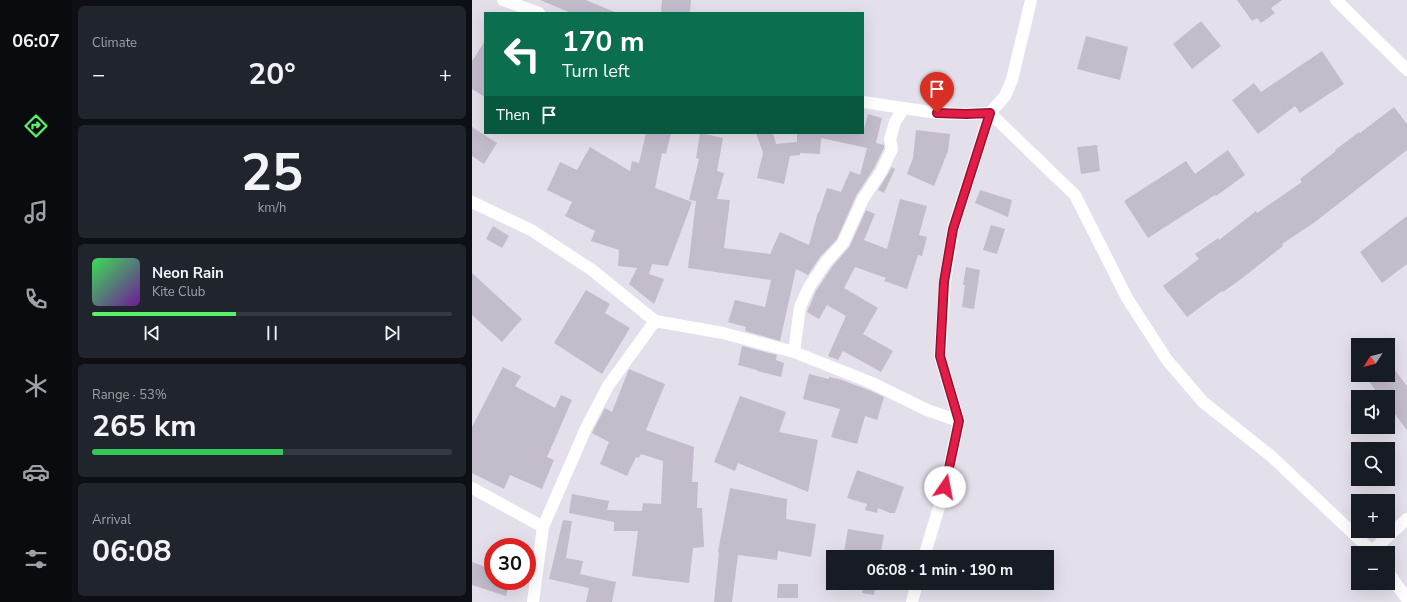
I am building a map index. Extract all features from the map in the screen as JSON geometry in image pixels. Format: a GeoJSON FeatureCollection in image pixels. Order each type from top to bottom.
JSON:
{"type":"FeatureCollection","features":[{"type":"Feature","properties":{"kind":"street"},"geometry":{"type":"LineString","coordinates":[[504,0],[536,12]]}},
{"type":"Feature","properties":{"kind":"street"},"geometry":{"type":"LineString","coordinates":[[926,550],[945,487],[959,421],[940,356],[944,282],[953,229],[990,113],[1005,96],[1012,80],[1031,0]]}},
{"type":"Feature","properties":{"kind":"street"},"geometry":{"type":"LineString","coordinates":[[1336,0],[1407,70]]}},
{"type":"Feature","properties":{"kind":"street"},"geometry":{"type":"LineString","coordinates":[[864,102],[937,113],[990,113],[1075,195],[1127,298],[1167,360],[1203,402],[1271,456],[1368,546]]}},
{"type":"Feature","properties":{"kind":"street"},"geometry":{"type":"LineString","coordinates":[[794,352],[798,316],[806,293],[826,262],[842,243],[863,199],[881,172],[892,149],[890,138],[895,122],[904,108]]}},
{"type":"Feature","properties":{"kind":"street"},"geometry":{"type":"LineString","coordinates":[[472,202],[538,234],[592,270],[655,321],[723,332],[794,352],[872,383],[927,410],[959,421]]}},
{"type":"Feature","properties":{"kind":"street"},"geometry":{"type":"LineString","coordinates":[[533,602],[543,527],[587,426],[608,386],[655,321]]}},
{"type":"Feature","properties":{"kind":"street"},"geometry":{"type":"LineString","coordinates":[[472,488],[543,527]]}},
{"type":"Feature","properties":{"kind":"street"},"geometry":{"type":"LineString","coordinates":[[1380,546],[1407,519]]}},
{"type":"Feature","properties":{"kind":"street"},"geometry":{"type":"LineString","coordinates":[[1395,582],[1407,599]]}},
{"type":"Feature","properties":{"kind":"street"},"geometry":{"type":"LineString","coordinates":[[912,602],[915,590]]}},
{"type":"Feature","properties":{"kind":"building"},"geometry":{"type":"Polygon","coordinates":[[[540,0],[586,0],[615,12],[569,12],[540,0]]]}},
{"type":"Feature","properties":{"kind":"building"},"geometry":{"type":"Polygon","coordinates":[[[662,0],[691,0],[690,12],[661,12],[662,0]]]}},
{"type":"Feature","properties":{"kind":"building"},"geometry":{"type":"Polygon","coordinates":[[[1237,0],[1282,0],[1271,8],[1275,13],[1261,23],[1257,18],[1252,21],[1237,0]]]}},
{"type":"Feature","properties":{"kind":"building"},"geometry":{"type":"Polygon","coordinates":[[[1201,21],[1221,46],[1192,69],[1173,44],[1201,21]]]}},
{"type":"Feature","properties":{"kind":"building"},"geometry":{"type":"Polygon","coordinates":[[[1086,36],[1128,47],[1120,80],[1077,69],[1086,36]]]}},
{"type":"Feature","properties":{"kind":"building"},"geometry":{"type":"Polygon","coordinates":[[[484,43],[484,96],[472,89],[472,61],[484,43]]]}},
{"type":"Feature","properties":{"kind":"building"},"geometry":{"type":"Polygon","coordinates":[[[1322,51],[1344,84],[1300,113],[1295,106],[1258,134],[1232,100],[1254,83],[1261,92],[1322,51]]]}},
{"type":"Feature","properties":{"kind":"building"},"geometry":{"type":"Polygon","coordinates":[[[1394,107],[1407,124],[1407,150],[1315,222],[1282,244],[1283,246],[1241,279],[1187,317],[1163,286],[1199,259],[1195,254],[1218,238],[1219,240],[1256,211],[1257,213],[1302,182],[1300,179],[1336,151],[1335,150],[1394,107]]]}},
{"type":"Feature","properties":{"kind":"building"},"geometry":{"type":"Polygon","coordinates":[[[868,114],[882,118],[876,143],[884,145],[884,148],[874,168],[856,196],[837,239],[820,257],[808,275],[796,269],[780,341],[745,331],[746,327],[728,322],[735,300],[765,307],[771,280],[688,268],[696,201],[689,200],[699,159],[696,158],[700,134],[723,138],[717,171],[724,173],[717,199],[730,200],[724,248],[770,254],[780,232],[809,245],[818,212],[827,188],[841,192],[850,171],[860,175],[867,148],[821,138],[820,154],[800,153],[800,155],[790,156],[784,184],[757,178],[763,153],[756,134],[773,134],[776,144],[797,142],[797,134],[864,134],[868,114]]]}},
{"type":"Feature","properties":{"kind":"building"},"geometry":{"type":"Polygon","coordinates":[[[472,127],[497,143],[484,164],[472,156],[472,127]]]}},
{"type":"Feature","properties":{"kind":"building"},"geometry":{"type":"Polygon","coordinates":[[[916,130],[950,134],[948,151],[934,186],[907,174],[913,158],[916,130]]]}},
{"type":"Feature","properties":{"kind":"building"},"geometry":{"type":"Polygon","coordinates":[[[646,134],[671,134],[666,154],[662,153],[655,188],[692,202],[668,266],[652,264],[649,274],[664,279],[654,304],[629,284],[637,268],[618,266],[619,250],[591,241],[595,231],[565,216],[572,202],[547,190],[560,162],[577,170],[590,147],[630,171],[632,161],[639,163],[646,134]]]}},
{"type":"Feature","properties":{"kind":"building"},"geometry":{"type":"Polygon","coordinates":[[[1097,145],[1100,171],[1081,174],[1077,147],[1097,145]]]}},
{"type":"Feature","properties":{"kind":"building"},"geometry":{"type":"Polygon","coordinates":[[[1228,150],[1245,175],[1216,196],[1215,195],[1148,238],[1124,201],[1186,161],[1195,174],[1228,150]]]}},
{"type":"Feature","properties":{"kind":"building"},"geometry":{"type":"Polygon","coordinates":[[[892,167],[895,169],[884,193],[878,190],[892,167]]]}},
{"type":"Feature","properties":{"kind":"building"},"geometry":{"type":"Polygon","coordinates":[[[980,190],[1012,200],[1008,217],[975,203],[980,190]]]}},
{"type":"Feature","properties":{"kind":"building"},"geometry":{"type":"Polygon","coordinates":[[[900,199],[927,206],[919,235],[927,237],[922,256],[918,255],[907,289],[884,281],[886,278],[855,267],[844,288],[878,308],[863,334],[893,351],[881,372],[843,351],[838,360],[828,356],[846,316],[827,305],[819,319],[807,312],[816,291],[832,267],[850,246],[866,210],[875,214],[864,240],[887,249],[900,199]]]}},
{"type":"Feature","properties":{"kind":"building"},"geometry":{"type":"Polygon","coordinates":[[[1407,216],[1407,264],[1382,283],[1360,252],[1407,216]]]}},
{"type":"Feature","properties":{"kind":"building"},"geometry":{"type":"Polygon","coordinates":[[[991,225],[1005,229],[997,254],[983,250],[991,225]]]}},
{"type":"Feature","properties":{"kind":"building"},"geometry":{"type":"Polygon","coordinates":[[[493,226],[509,236],[502,248],[486,239],[493,226]]]}},
{"type":"Feature","properties":{"kind":"building"},"geometry":{"type":"Polygon","coordinates":[[[966,267],[980,270],[974,309],[962,307],[966,267]]]}},
{"type":"Feature","properties":{"kind":"building"},"geometry":{"type":"Polygon","coordinates":[[[472,273],[522,319],[502,342],[472,315],[472,273]]]}},
{"type":"Feature","properties":{"kind":"building"},"geometry":{"type":"Polygon","coordinates":[[[586,290],[610,304],[605,313],[630,328],[602,374],[554,343],[586,290]]]}},
{"type":"Feature","properties":{"kind":"building"},"geometry":{"type":"Polygon","coordinates":[[[742,346],[777,355],[776,360],[784,363],[781,377],[738,365],[742,346]]]}},
{"type":"Feature","properties":{"kind":"building"},"geometry":{"type":"Polygon","coordinates":[[[503,367],[521,376],[515,386],[555,408],[561,395],[572,400],[547,457],[554,460],[542,489],[510,475],[504,489],[472,473],[472,427],[503,367]]]}},
{"type":"Feature","properties":{"kind":"building"},"geometry":{"type":"Polygon","coordinates":[[[629,369],[665,384],[646,430],[694,447],[692,482],[698,482],[697,508],[702,508],[704,547],[693,548],[689,583],[632,576],[638,531],[614,531],[614,522],[569,513],[572,494],[609,501],[607,510],[642,511],[643,503],[661,504],[663,461],[641,454],[639,458],[636,457],[627,476],[600,464],[609,442],[592,433],[605,408],[612,412],[629,369]]]}},
{"type":"Feature","properties":{"kind":"building"},"geometry":{"type":"Polygon","coordinates":[[[1395,370],[1407,386],[1407,430],[1395,414],[1395,390],[1375,390],[1370,382],[1395,382],[1395,370]]]}},
{"type":"Feature","properties":{"kind":"building"},"geometry":{"type":"Polygon","coordinates":[[[809,374],[829,379],[829,377],[839,379],[884,397],[877,420],[865,416],[857,444],[831,437],[840,409],[803,399],[809,374]]]}},
{"type":"Feature","properties":{"kind":"building"},"geometry":{"type":"Polygon","coordinates":[[[740,396],[786,412],[779,432],[818,440],[808,492],[738,463],[735,471],[714,462],[740,396]]]}},
{"type":"Feature","properties":{"kind":"building"},"geometry":{"type":"Polygon","coordinates":[[[857,470],[904,487],[895,513],[890,513],[878,508],[877,513],[865,510],[867,504],[847,498],[857,470]]]}},
{"type":"Feature","properties":{"kind":"building"},"geometry":{"type":"Polygon","coordinates":[[[730,488],[787,499],[786,519],[816,524],[811,557],[778,551],[777,560],[738,555],[732,602],[714,602],[718,552],[730,488]]]}},
{"type":"Feature","properties":{"kind":"building"},"geometry":{"type":"Polygon","coordinates":[[[563,520],[572,521],[566,558],[583,561],[580,574],[616,582],[612,602],[586,602],[589,588],[549,579],[563,520]]]}},
{"type":"Feature","properties":{"kind":"building"},"geometry":{"type":"Polygon","coordinates":[[[848,529],[884,535],[881,550],[844,550],[848,529]]]}},
{"type":"Feature","properties":{"kind":"building"},"geometry":{"type":"Polygon","coordinates":[[[472,562],[484,567],[484,589],[472,585],[472,562]]]}},
{"type":"Feature","properties":{"kind":"building"},"geometry":{"type":"Polygon","coordinates":[[[778,584],[798,584],[798,598],[777,598],[778,584]]]}},
{"type":"Feature","properties":{"kind":"building"},"geometry":{"type":"Polygon","coordinates":[[[487,590],[508,590],[506,596],[487,590]]]}},
{"type":"Feature","properties":{"kind":"building"},"geometry":{"type":"Polygon","coordinates":[[[862,590],[875,590],[874,595],[862,593],[862,590]]]}},
{"type":"Feature","properties":{"kind":"route"},"geometry":{"type":"LineString","coordinates":[[937,113],[990,113],[953,229],[944,282],[940,356],[959,421],[945,487]]}}]}
